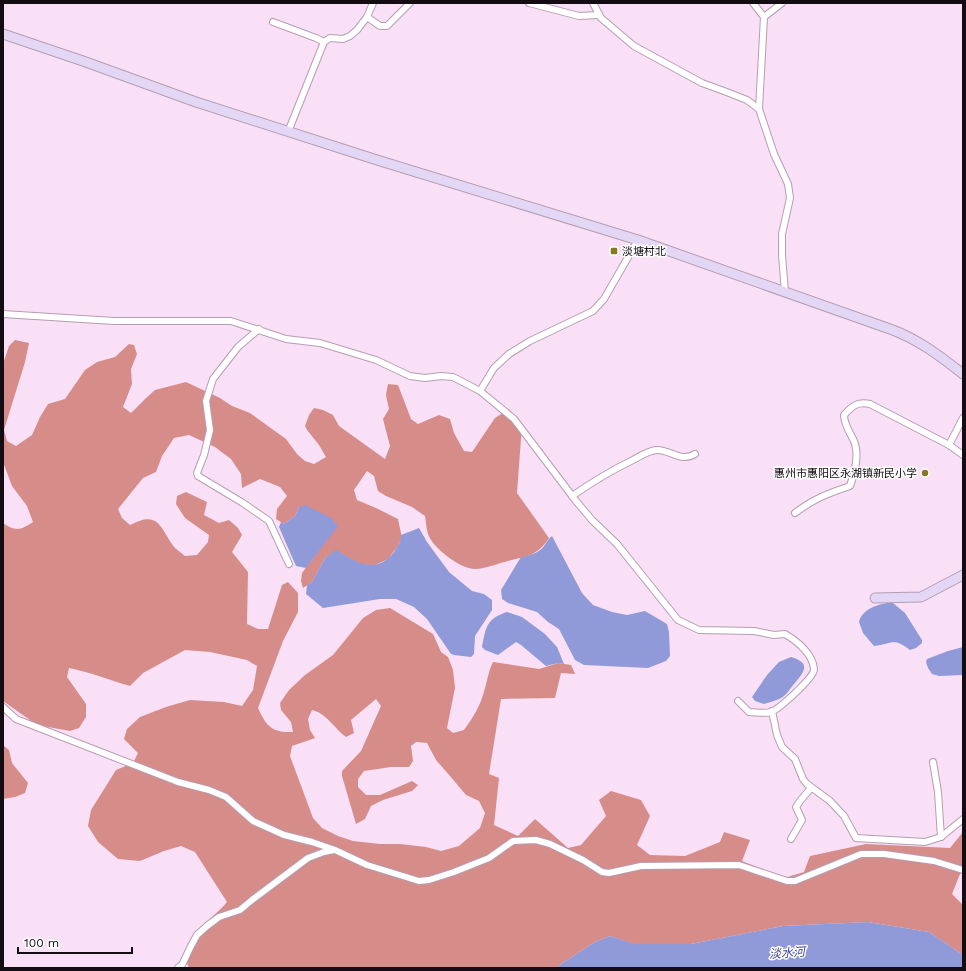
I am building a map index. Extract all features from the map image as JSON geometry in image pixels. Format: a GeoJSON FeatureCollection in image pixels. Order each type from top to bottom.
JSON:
{"type":"FeatureCollection","features":[{"type":"Feature","properties":{"kind":"main road"},"geometry":{"type":"LineString","coordinates":[[3,34],[196,102],[288,132],[638,240],[785,292],[904,335],[926,347],[963,374]]}},
{"type":"Feature","properties":{"kind":"main road"},"geometry":{"type":"LineString","coordinates":[[875,598],[921,597],[963,575]]}},
{"type":"Feature","properties":{"kind":"street"},"geometry":{"type":"LineString","coordinates":[[288,132],[324,42],[330,38],[343,39],[350,36],[357,30],[367,17],[373,3]]}},
{"type":"Feature","properties":{"kind":"street"},"geometry":{"type":"LineString","coordinates":[[367,17],[380,26],[387,26],[410,3]]}},
{"type":"Feature","properties":{"kind":"street"},"geometry":{"type":"LineString","coordinates":[[530,3],[579,16],[599,15]]}},
{"type":"Feature","properties":{"kind":"street"},"geometry":{"type":"LineString","coordinates":[[593,3],[601,18],[634,46],[702,83],[724,90],[747,100],[759,109]]}},
{"type":"Feature","properties":{"kind":"street"},"geometry":{"type":"LineString","coordinates":[[753,3],[764,17],[759,109],[774,154],[788,184],[790,198],[782,234],[785,292]]}},
{"type":"Feature","properties":{"kind":"street"},"geometry":{"type":"LineString","coordinates":[[764,17],[782,3]]}},
{"type":"Feature","properties":{"kind":"street"},"geometry":{"type":"LineString","coordinates":[[273,22],[324,42]]}},
{"type":"Feature","properties":{"kind":"street"},"geometry":{"type":"LineString","coordinates":[[480,391],[494,368],[509,354],[530,341],[593,311],[604,298],[638,240]]}},
{"type":"Feature","properties":{"kind":"street"},"geometry":{"type":"LineString","coordinates":[[3,314],[114,321],[231,321],[286,339],[320,343],[376,360],[410,376],[425,378],[441,376],[453,377],[480,391],[514,419],[572,496],[592,520],[626,554],[678,620],[699,630],[754,631],[774,635],[785,634],[802,646],[811,660],[814,672],[779,708],[762,713],[749,712],[738,701]]}},
{"type":"Feature","properties":{"kind":"street"},"geometry":{"type":"LineString","coordinates":[[259,329],[238,347],[213,379],[206,401],[210,430],[204,454],[197,473],[198,476],[243,503],[269,521],[289,564]]}},
{"type":"Feature","properties":{"kind":"street"},"geometry":{"type":"LineString","coordinates":[[795,513],[808,503],[827,493],[850,486],[854,477],[856,453],[854,440],[844,421],[844,415],[851,407],[863,402],[870,404],[949,445],[963,455]]}},
{"type":"Feature","properties":{"kind":"street"},"geometry":{"type":"LineString","coordinates":[[949,445],[963,418]]}},
{"type":"Feature","properties":{"kind":"street"},"geometry":{"type":"LineString","coordinates":[[572,496],[598,478],[646,453],[657,450],[677,456],[690,457],[695,454]]}},
{"type":"Feature","properties":{"kind":"street"},"geometry":{"type":"LineString","coordinates":[[3,707],[16,718],[178,782],[209,790],[226,797],[253,821],[284,835],[336,850],[367,865],[419,881],[435,878],[488,858],[513,841],[536,840],[550,844],[583,860],[602,872],[609,873],[642,866],[738,865],[787,881],[795,881],[861,854],[884,854],[927,860],[963,870]]}},
{"type":"Feature","properties":{"kind":"street"},"geometry":{"type":"LineString","coordinates":[[772,711],[777,735],[782,747],[795,759],[806,784],[830,801],[844,816],[856,838],[925,842],[941,837],[963,819]]}},
{"type":"Feature","properties":{"kind":"street"},"geometry":{"type":"LineString","coordinates":[[933,762],[938,792],[941,837]]}},
{"type":"Feature","properties":{"kind":"street"},"geometry":{"type":"LineString","coordinates":[[791,838],[802,820],[796,807],[812,788]]}},
{"type":"Feature","properties":{"kind":"street"},"geometry":{"type":"LineString","coordinates":[[178,968],[182,965],[198,935],[219,917],[240,910],[308,858],[324,852],[336,850]]}},
{"type":"Feature","properties":{"kind":"shaded area"},"geometry":{"type":"Polygon","coordinates":[[[15,340],[29,343],[25,362],[4,430],[7,441],[16,446],[32,435],[48,404],[65,399],[85,370],[97,362],[115,357],[129,344],[134,345],[137,354],[131,369],[132,384],[123,407],[131,413],[155,390],[186,382],[220,398],[232,406],[250,413],[286,439],[297,454],[305,461],[314,464],[326,457],[305,426],[309,415],[314,408],[323,410],[333,415],[339,426],[385,459],[390,446],[383,419],[389,409],[386,395],[388,384],[398,385],[411,419],[418,424],[439,415],[450,419],[454,433],[464,451],[472,452],[495,418],[509,409],[522,425],[517,493],[549,538],[545,544],[532,554],[487,567],[479,569],[469,568],[462,566],[448,557],[431,540],[427,532],[425,516],[412,507],[378,491],[374,476],[367,471],[354,490],[357,500],[398,519],[402,538],[398,546],[388,559],[373,566],[360,564],[336,551],[325,558],[312,582],[303,588],[301,581],[302,573],[337,526],[299,507],[295,516],[284,524],[276,519],[277,509],[287,496],[280,487],[260,479],[242,488],[241,474],[231,459],[215,447],[189,435],[174,438],[162,456],[156,472],[143,478],[118,509],[122,518],[130,525],[148,519],[158,523],[175,548],[185,556],[197,555],[208,542],[209,535],[185,518],[176,504],[177,496],[186,492],[207,502],[204,515],[219,523],[229,520],[238,528],[242,535],[232,552],[248,572],[247,624],[258,629],[268,629],[282,585],[288,582],[298,593],[298,612],[283,641],[258,708],[270,727],[279,731],[293,732],[291,722],[281,710],[280,703],[289,690],[305,675],[333,655],[363,618],[376,610],[390,608],[433,634],[441,652],[448,657],[453,670],[455,688],[447,728],[453,733],[464,730],[475,713],[481,700],[493,662],[539,669],[558,663],[571,665],[575,674],[561,673],[555,698],[501,699],[489,774],[499,778],[494,825],[518,836],[535,819],[568,848],[581,845],[606,816],[599,800],[611,791],[641,800],[650,816],[637,845],[650,855],[685,856],[720,842],[724,832],[750,840],[742,861],[784,878],[804,872],[810,856],[866,844],[950,848],[963,832],[963,871],[960,874],[952,894],[963,905],[963,955],[929,932],[868,922],[783,926],[691,944],[634,944],[610,936],[595,942],[555,968],[189,968],[186,958],[187,948],[191,939],[197,931],[227,902],[195,852],[181,846],[140,861],[118,859],[98,842],[88,826],[91,810],[116,770],[133,763],[138,753],[124,739],[127,729],[140,717],[190,700],[224,702],[242,706],[253,690],[257,666],[247,660],[210,652],[185,650],[143,673],[130,686],[69,668],[67,677],[86,704],[86,717],[79,728],[70,731],[37,725],[3,701],[3,523],[11,528],[18,529],[33,522],[27,506],[12,486],[3,462],[3,364],[9,346],[15,340]],[[376,699],[351,720],[354,733],[346,737],[326,717],[312,710],[308,719],[310,730],[315,738],[292,746],[290,756],[313,818],[322,828],[353,841],[380,844],[400,844],[426,847],[441,851],[459,846],[480,828],[485,813],[479,801],[466,795],[436,760],[427,743],[416,742],[411,746],[413,761],[409,767],[391,767],[364,771],[358,779],[358,787],[366,795],[380,795],[412,781],[418,785],[412,791],[383,800],[371,806],[365,819],[356,824],[342,776],[342,771],[361,751],[381,706],[376,699]]]}},
{"type":"Feature","properties":{"kind":"shaded area"},"geometry":{"type":"Polygon","coordinates":[[[3,745],[9,750],[12,763],[28,783],[25,793],[15,797],[3,799],[3,745]]]}},
{"type":"Feature","properties":{"kind":"water"},"geometry":{"type":"Polygon","coordinates":[[[305,505],[331,518],[338,526],[306,568],[296,566],[279,527],[281,522],[284,524],[295,516],[299,507],[305,505]]]}},
{"type":"Feature","properties":{"kind":"water"},"geometry":{"type":"Polygon","coordinates":[[[419,528],[427,542],[449,572],[472,591],[484,594],[492,600],[492,610],[475,636],[474,654],[471,657],[451,654],[427,619],[414,607],[396,599],[380,599],[323,608],[306,594],[307,585],[312,582],[325,558],[336,550],[351,559],[373,565],[387,559],[394,552],[400,542],[401,535],[419,528]]]}},
{"type":"Feature","properties":{"kind":"water"},"geometry":{"type":"Polygon","coordinates":[[[552,536],[582,593],[593,605],[612,612],[627,615],[645,611],[667,624],[669,632],[670,656],[666,661],[648,668],[584,665],[575,660],[559,629],[537,612],[508,603],[502,599],[501,590],[521,557],[539,551],[552,536]]]}},
{"type":"Feature","properties":{"kind":"water"},"geometry":{"type":"Polygon","coordinates":[[[893,603],[905,613],[922,640],[922,643],[916,648],[910,650],[896,642],[874,646],[863,633],[859,622],[863,614],[878,605],[893,603]]]}},
{"type":"Feature","properties":{"kind":"water"},"geometry":{"type":"Polygon","coordinates":[[[507,612],[522,617],[545,634],[557,647],[564,664],[558,663],[546,666],[516,642],[498,655],[485,650],[482,647],[488,625],[495,618],[507,612]]]}},
{"type":"Feature","properties":{"kind":"water"},"geometry":{"type":"Polygon","coordinates":[[[963,647],[963,675],[939,676],[932,674],[926,662],[927,659],[963,647]]]}},
{"type":"Feature","properties":{"kind":"water"},"geometry":{"type":"Polygon","coordinates":[[[791,657],[798,659],[804,665],[801,676],[780,699],[764,704],[755,701],[752,697],[767,675],[779,662],[791,657]]]}},
{"type":"Feature","properties":{"kind":"water","name":"淡水河"},"geometry":{"type":"Polygon","coordinates":[[[868,922],[929,932],[963,955],[963,968],[555,968],[595,942],[610,936],[635,944],[691,944],[783,926],[868,922]]]}},
{"type":"Feature","properties":{"kind":"place","name":"淡塘村北"},"geometry":{"type":"Point","coordinates":[614,251]}},
{"type":"Feature","properties":{"kind":"place","name":"惠州市惠阳区永湖镇新民小学"},"geometry":{"type":"Point","coordinates":[925,473]}}]}
